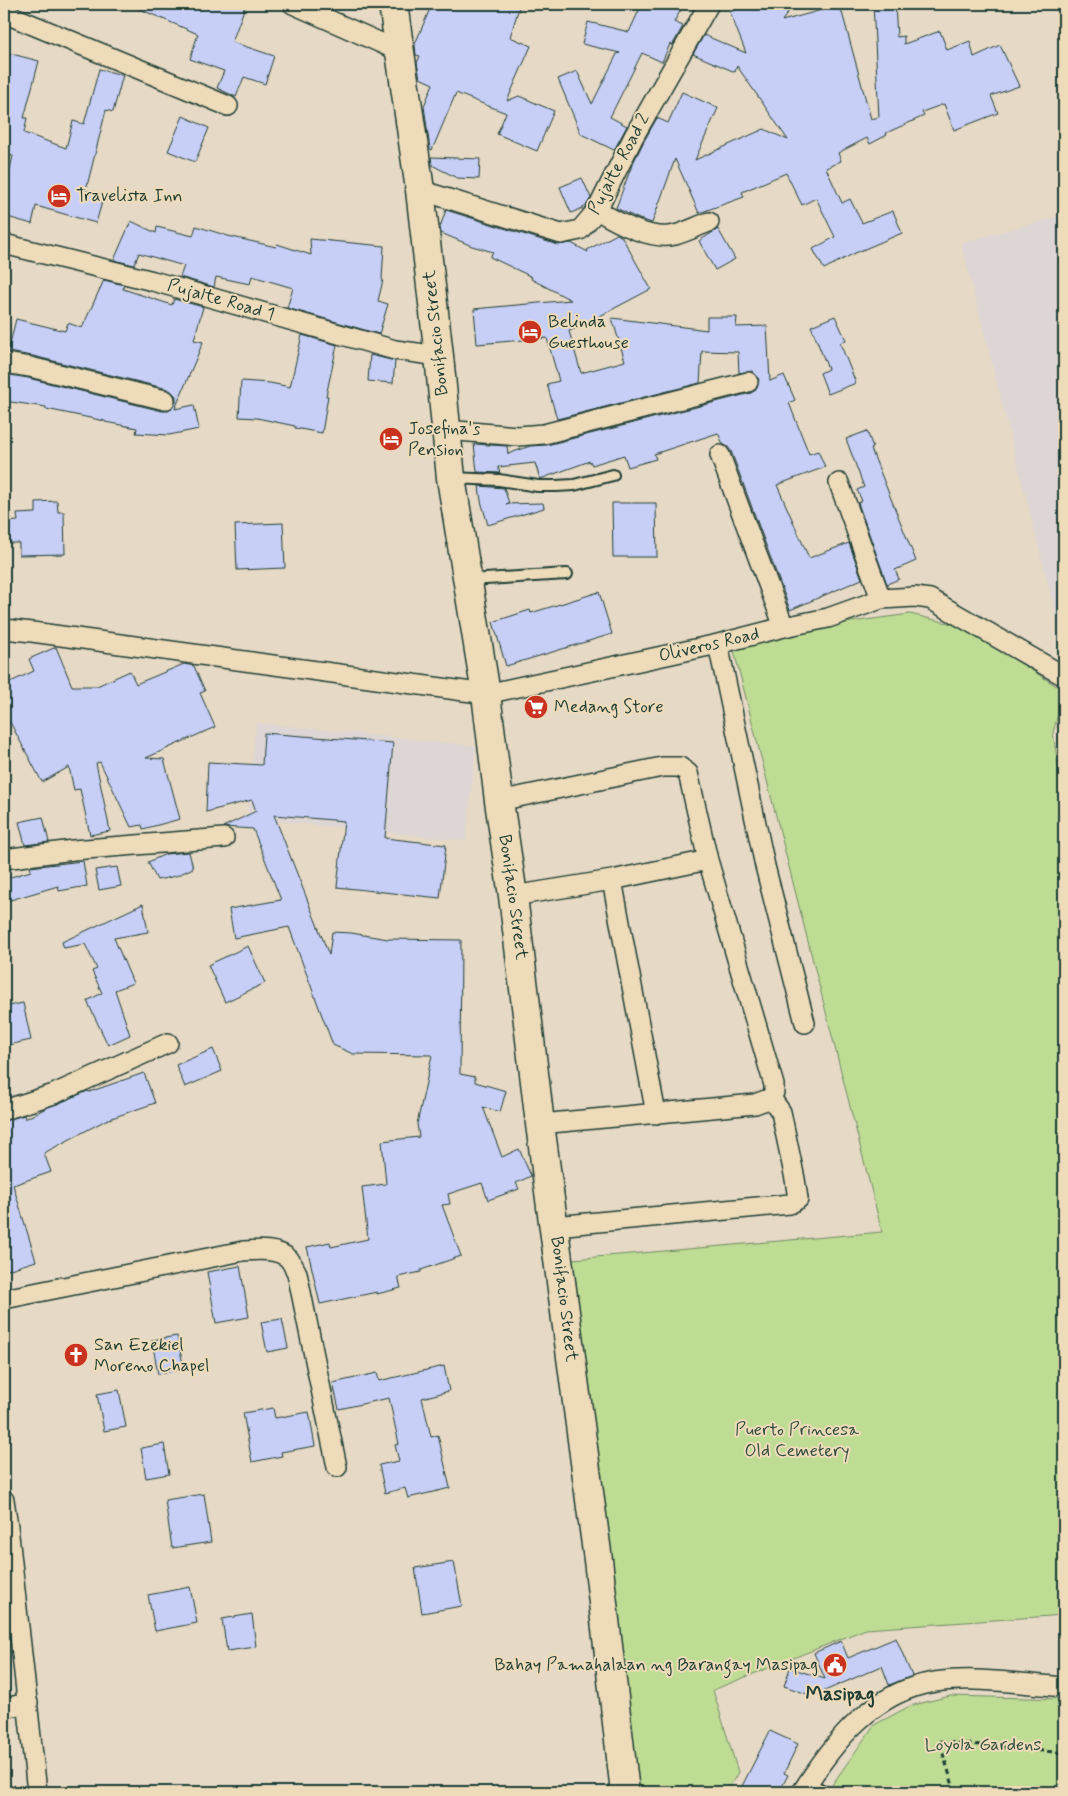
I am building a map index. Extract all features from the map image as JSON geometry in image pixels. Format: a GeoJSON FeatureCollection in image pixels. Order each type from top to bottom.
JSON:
{"type":"FeatureCollection","features":[{"type":"Feature","properties":{"kind":"street"},"geometry":{"type":"LineString","coordinates":[[293,4],[399,51]]}},
{"type":"Feature","properties":{"kind":"street","name":"Bonifacio Street"},"geometry":{"type":"LineString","coordinates":[[393,4],[420,190],[451,478],[486,694],[499,800],[514,896],[540,1124],[555,1226],[625,1792]]}},
{"type":"Feature","properties":{"kind":"street","name":"Pujalte Road 2"},"geometry":{"type":"LineString","coordinates":[[420,190],[560,234],[580,230],[597,210],[634,136],[709,4]]}},
{"type":"Feature","properties":{"kind":"street"},"geometry":{"type":"LineString","coordinates":[[4,13],[228,106]]}},
{"type":"Feature","properties":{"kind":"street"},"geometry":{"type":"LineString","coordinates":[[597,210],[617,222],[656,236],[675,235],[709,222]]}},
{"type":"Feature","properties":{"kind":"street","name":"Pujalte Road 1"},"geometry":{"type":"LineString","coordinates":[[4,244],[153,281],[395,350],[439,356]]}},
{"type":"Feature","properties":{"kind":"street"},"geometry":{"type":"LineString","coordinates":[[4,363],[30,367],[166,400]]}},
{"type":"Feature","properties":{"kind":"street"},"geometry":{"type":"LineString","coordinates":[[446,430],[518,436],[544,434],[748,382]]}},
{"type":"Feature","properties":{"kind":"street"},"geometry":{"type":"LineString","coordinates":[[720,455],[784,627]]}},
{"type":"Feature","properties":{"kind":"street"},"geometry":{"type":"LineString","coordinates":[[839,482],[881,599]]}},
{"type":"Feature","properties":{"kind":"street","name":"Oliveros Road"},"geometry":{"type":"LineString","coordinates":[[4,629],[486,694],[718,644],[828,618],[881,599],[915,597],[930,599],[1064,676]]}},
{"type":"Feature","properties":{"kind":"street"},"geometry":{"type":"LineString","coordinates":[[718,644],[765,866],[805,1023]]}},
{"type":"Feature","properties":{"kind":"street"},"geometry":{"type":"LineString","coordinates":[[499,800],[662,767],[680,767],[688,773],[708,860],[772,1078],[774,1092],[770,1098],[755,1104],[540,1124]]}},
{"type":"Feature","properties":{"kind":"street"},"geometry":{"type":"LineString","coordinates":[[4,859],[73,850],[224,838]]}},
{"type":"Feature","properties":{"kind":"street"},"geometry":{"type":"LineString","coordinates":[[514,896],[612,880],[708,860]]}},
{"type":"Feature","properties":{"kind":"street"},"geometry":{"type":"LineString","coordinates":[[612,880],[656,1114]]}},
{"type":"Feature","properties":{"kind":"street"},"geometry":{"type":"LineString","coordinates":[[4,1110],[54,1094],[168,1043]]}},
{"type":"Feature","properties":{"kind":"street"},"geometry":{"type":"LineString","coordinates":[[555,1226],[790,1204],[798,1199],[795,1180],[781,1112],[770,1098]]}},
{"type":"Feature","properties":{"kind":"street"},"geometry":{"type":"LineString","coordinates":[[4,1299],[243,1251],[260,1250],[275,1252],[289,1259],[297,1273],[337,1467]]}},
{"type":"Feature","properties":{"kind":"street"},"geometry":{"type":"LineString","coordinates":[[4,1500],[37,1792]]}},
{"type":"Feature","properties":{"kind":"street"},"geometry":{"type":"LineString","coordinates":[[805,1787],[840,1737],[863,1716],[886,1699],[914,1688],[935,1682],[975,1680],[1064,1687]]}},
{"type":"Feature","properties":{"kind":"street"},"geometry":{"type":"LineString","coordinates":[[4,1708],[28,1703]]}},
{"type":"Feature","properties":{"kind":"lane"},"geometry":{"type":"LineString","coordinates":[[451,478],[499,480],[538,486],[556,486],[574,485],[613,475]]}},
{"type":"Feature","properties":{"kind":"lane"},"geometry":{"type":"LineString","coordinates":[[468,580],[567,574]]}},
{"type":"Feature","properties":{"kind":"lane"},"geometry":{"type":"LineString","coordinates":[[805,1787],[825,1792]]}},
{"type":"Feature","properties":{"kind":"path"},"geometry":{"type":"LineString","coordinates":[[955,1792],[939,1741],[1064,1753]]}},
{"type":"Feature","properties":{"kind":"shaded area"},"geometry":{"type":"Polygon","coordinates":[[[1064,215],[1064,646],[961,243],[1064,215]]]}},
{"type":"Feature","properties":{"kind":"shaded area"},"geometry":{"type":"Polygon","coordinates":[[[256,723],[476,746],[466,841],[247,818],[256,723]]]}},
{"type":"Feature","properties":{"kind":"green space","name":"Puerto Princesa Old Cemetery"},"geometry":{"type":"Polygon","coordinates":[[[910,614],[965,627],[1064,691],[1053,733],[1064,803],[1064,1615],[866,1629],[713,1690],[738,1772],[727,1792],[638,1792],[573,1259],[882,1232],[733,647],[851,622],[910,614]]]}},
{"type":"Feature","properties":{"kind":"green space","name":"Loyola Gardens"},"geometry":{"type":"Polygon","coordinates":[[[950,1696],[1064,1699],[1064,1792],[827,1792],[874,1725],[910,1706],[950,1696]]]}},
{"type":"Feature","properties":{"kind":"building"},"geometry":{"type":"Polygon","coordinates":[[[128,4],[246,4],[232,42],[274,56],[265,84],[244,77],[236,97],[217,88],[224,71],[190,59],[198,34],[128,4]]]}},
{"type":"Feature","properties":{"kind":"building"},"geometry":{"type":"Polygon","coordinates":[[[432,4],[520,4],[510,37],[531,46],[507,101],[519,96],[554,111],[537,151],[497,134],[506,113],[456,93],[432,150],[430,149],[424,106],[433,84],[420,78],[417,63],[420,56],[416,55],[415,44],[432,4]]]}},
{"type":"Feature","properties":{"kind":"building"},"geometry":{"type":"Polygon","coordinates":[[[642,4],[684,4],[674,22],[683,26],[672,46],[670,44],[662,62],[642,53],[610,117],[627,126],[614,150],[581,134],[558,79],[577,71],[592,104],[617,54],[620,53],[582,44],[588,22],[629,32],[642,4]]]}},
{"type":"Feature","properties":{"kind":"building"},"geometry":{"type":"Polygon","coordinates":[[[751,4],[794,4],[782,21],[840,5],[871,119],[879,117],[873,4],[895,4],[897,37],[904,36],[904,44],[940,31],[947,50],[970,41],[974,57],[1000,45],[1019,86],[991,96],[998,113],[954,130],[944,104],[922,112],[924,116],[886,133],[887,135],[870,144],[867,138],[838,153],[841,161],[826,168],[842,203],[850,199],[862,223],[893,211],[902,233],[824,269],[813,249],[835,237],[816,198],[802,205],[786,173],[742,192],[744,197],[699,213],[675,159],[652,223],[616,208],[632,165],[657,118],[668,123],[682,92],[718,108],[695,160],[764,129],[788,140],[737,66],[735,72],[693,54],[704,35],[746,53],[730,12],[751,4]]]}},
{"type":"Feature","properties":{"kind":"building"},"geometry":{"type":"Polygon","coordinates":[[[4,52],[39,61],[24,118],[27,118],[24,133],[66,148],[73,121],[84,124],[99,69],[123,75],[113,112],[106,110],[86,190],[104,195],[96,223],[36,206],[32,224],[4,216],[4,195],[13,156],[4,154],[4,52]]]}},
{"type":"Feature","properties":{"kind":"building"},"geometry":{"type":"Polygon","coordinates":[[[183,116],[209,128],[195,162],[168,151],[183,116]]]}},
{"type":"Feature","properties":{"kind":"building"},"geometry":{"type":"Polygon","coordinates":[[[431,157],[480,159],[479,179],[457,178],[432,165],[431,157]]]}},
{"type":"Feature","properties":{"kind":"building"},"geometry":{"type":"Polygon","coordinates":[[[582,178],[591,198],[585,207],[571,213],[560,187],[582,178]]]}},
{"type":"Feature","properties":{"kind":"building"},"geometry":{"type":"Polygon","coordinates":[[[446,210],[558,245],[571,243],[588,252],[587,250],[617,234],[622,237],[651,289],[569,331],[581,373],[625,361],[612,318],[707,330],[707,317],[737,317],[736,327],[767,326],[770,381],[784,375],[795,400],[789,403],[809,454],[818,451],[825,467],[777,485],[809,558],[849,543],[862,579],[790,610],[731,451],[723,444],[718,433],[654,454],[656,459],[628,467],[624,455],[592,465],[590,461],[540,479],[535,463],[498,467],[500,473],[477,472],[474,444],[507,446],[508,454],[530,446],[547,445],[751,393],[756,390],[759,380],[752,371],[739,373],[738,352],[702,351],[700,383],[557,419],[547,384],[559,381],[547,338],[477,344],[474,309],[571,300],[531,279],[532,277],[490,257],[493,252],[472,246],[441,233],[440,227],[446,210]]]}},
{"type":"Feature","properties":{"kind":"building"},"geometry":{"type":"Polygon","coordinates":[[[131,221],[156,233],[157,227],[193,236],[196,226],[228,236],[276,247],[277,244],[311,255],[310,239],[384,246],[383,280],[378,301],[388,304],[379,334],[287,308],[293,288],[252,276],[250,284],[216,277],[214,287],[180,277],[184,266],[139,253],[134,265],[114,260],[131,221]]]}},
{"type":"Feature","properties":{"kind":"building"},"geometry":{"type":"Polygon","coordinates":[[[718,229],[735,259],[715,270],[699,241],[718,229]]]}},
{"type":"Feature","properties":{"kind":"building"},"geometry":{"type":"Polygon","coordinates":[[[104,280],[124,285],[123,289],[172,305],[174,299],[203,307],[194,340],[203,342],[175,409],[194,405],[199,429],[169,435],[136,433],[137,428],[46,409],[46,407],[4,401],[4,374],[28,378],[162,411],[169,411],[173,407],[176,402],[176,396],[168,389],[33,356],[8,352],[16,319],[65,331],[68,323],[82,328],[104,280]]]}},
{"type":"Feature","properties":{"kind":"building"},"geometry":{"type":"Polygon","coordinates":[[[835,316],[846,340],[840,343],[856,383],[828,394],[820,373],[828,369],[811,326],[835,316]]]}},
{"type":"Feature","properties":{"kind":"building"},"geometry":{"type":"Polygon","coordinates":[[[302,335],[337,345],[326,396],[328,396],[322,433],[257,418],[239,417],[241,381],[270,383],[290,387],[302,335]]]}},
{"type":"Feature","properties":{"kind":"building"},"geometry":{"type":"Polygon","coordinates":[[[370,355],[395,361],[393,383],[368,381],[370,355]]]}},
{"type":"Feature","properties":{"kind":"building"},"geometry":{"type":"Polygon","coordinates":[[[867,431],[873,448],[871,449],[916,561],[895,570],[899,579],[887,584],[858,503],[862,501],[857,490],[864,487],[846,439],[867,431]]]}},
{"type":"Feature","properties":{"kind":"building"},"geometry":{"type":"Polygon","coordinates":[[[479,486],[504,488],[509,503],[506,504],[543,503],[544,508],[488,525],[479,486]]]}},
{"type":"Feature","properties":{"kind":"building"},"geometry":{"type":"Polygon","coordinates":[[[57,501],[58,512],[64,512],[65,554],[19,555],[19,543],[9,543],[6,522],[18,521],[17,514],[36,513],[36,502],[57,501]]]}},
{"type":"Feature","properties":{"kind":"building"},"geometry":{"type":"Polygon","coordinates":[[[612,503],[656,503],[657,557],[613,557],[612,503]]]}},
{"type":"Feature","properties":{"kind":"building"},"geometry":{"type":"Polygon","coordinates":[[[283,523],[285,568],[237,570],[235,525],[283,523]]]}},
{"type":"Feature","properties":{"kind":"building"},"geometry":{"type":"Polygon","coordinates":[[[599,592],[612,634],[506,666],[493,622],[530,610],[531,613],[599,592]]]}},
{"type":"Feature","properties":{"kind":"building"},"geometry":{"type":"Polygon","coordinates":[[[56,647],[72,686],[97,686],[130,671],[136,684],[184,664],[194,666],[205,691],[200,693],[215,727],[146,758],[164,759],[180,819],[143,829],[142,825],[131,827],[100,762],[96,763],[110,831],[90,835],[80,789],[74,790],[69,767],[42,782],[4,711],[4,685],[34,671],[29,659],[56,647]]]}},
{"type":"Feature","properties":{"kind":"building"},"geometry":{"type":"Polygon","coordinates":[[[264,733],[393,743],[385,838],[446,845],[440,898],[337,887],[344,821],[274,815],[329,955],[332,932],[388,939],[461,940],[460,1074],[475,1077],[475,1082],[506,1091],[500,1112],[483,1107],[502,1157],[519,1149],[531,1176],[516,1183],[519,1189],[488,1200],[482,1183],[448,1194],[450,1204],[442,1205],[461,1256],[421,1270],[421,1272],[398,1277],[401,1288],[320,1304],[307,1247],[330,1242],[331,1247],[368,1239],[362,1187],[386,1184],[382,1141],[419,1137],[417,1124],[432,1055],[353,1054],[333,1045],[289,927],[234,938],[229,909],[281,900],[253,829],[223,827],[256,811],[252,800],[206,812],[208,762],[262,765],[264,733]]]}},
{"type":"Feature","properties":{"kind":"building"},"geometry":{"type":"Polygon","coordinates":[[[43,817],[49,842],[25,845],[19,822],[43,817]]]}},
{"type":"Feature","properties":{"kind":"building"},"geometry":{"type":"Polygon","coordinates":[[[189,852],[193,868],[176,876],[157,880],[148,862],[166,854],[189,852]]]}},
{"type":"Feature","properties":{"kind":"building"},"geometry":{"type":"Polygon","coordinates":[[[83,861],[87,886],[59,891],[58,886],[7,901],[4,879],[31,871],[30,867],[83,861]]]}},
{"type":"Feature","properties":{"kind":"building"},"geometry":{"type":"Polygon","coordinates":[[[117,867],[121,886],[99,890],[95,870],[117,867]]]}},
{"type":"Feature","properties":{"kind":"building"},"geometry":{"type":"Polygon","coordinates":[[[143,904],[148,932],[114,938],[133,983],[115,990],[130,1035],[108,1045],[87,1001],[102,993],[92,971],[97,969],[85,944],[64,948],[62,942],[143,904]]]}},
{"type":"Feature","properties":{"kind":"building"},"geometry":{"type":"Polygon","coordinates":[[[248,946],[265,983],[225,1002],[208,965],[248,946]]]}},
{"type":"Feature","properties":{"kind":"building"},"geometry":{"type":"Polygon","coordinates":[[[23,1003],[31,1040],[4,1046],[4,1007],[23,1003]]]}},
{"type":"Feature","properties":{"kind":"building"},"geometry":{"type":"Polygon","coordinates":[[[213,1049],[222,1071],[185,1087],[176,1065],[213,1049]]]}},
{"type":"Feature","properties":{"kind":"building"},"geometry":{"type":"Polygon","coordinates":[[[144,1073],[155,1103],[106,1120],[44,1153],[51,1172],[13,1185],[36,1261],[4,1271],[4,1121],[24,1115],[25,1119],[46,1108],[88,1091],[144,1073]]]}},
{"type":"Feature","properties":{"kind":"building"},"geometry":{"type":"Polygon","coordinates":[[[240,1266],[249,1317],[216,1323],[207,1272],[240,1266]]]}},
{"type":"Feature","properties":{"kind":"building"},"geometry":{"type":"Polygon","coordinates":[[[282,1319],[288,1348],[267,1352],[261,1322],[282,1319]]]}},
{"type":"Feature","properties":{"kind":"building"},"geometry":{"type":"Polygon","coordinates":[[[177,1336],[184,1369],[158,1374],[152,1340],[177,1336]]]}},
{"type":"Feature","properties":{"kind":"building"},"geometry":{"type":"Polygon","coordinates":[[[444,1366],[449,1391],[422,1398],[431,1437],[438,1435],[450,1488],[408,1498],[405,1488],[385,1493],[379,1465],[399,1461],[395,1445],[399,1444],[389,1398],[339,1409],[333,1383],[377,1373],[379,1381],[444,1366]]]}},
{"type":"Feature","properties":{"kind":"building"},"geometry":{"type":"Polygon","coordinates":[[[119,1390],[126,1427],[104,1431],[97,1394],[119,1390]]]}},
{"type":"Feature","properties":{"kind":"building"},"geometry":{"type":"Polygon","coordinates":[[[273,1408],[275,1418],[309,1412],[315,1446],[281,1452],[282,1456],[252,1462],[243,1413],[273,1408]]]}},
{"type":"Feature","properties":{"kind":"building"},"geometry":{"type":"Polygon","coordinates":[[[164,1444],[169,1474],[146,1478],[141,1448],[164,1444]]]}},
{"type":"Feature","properties":{"kind":"building"},"geometry":{"type":"Polygon","coordinates":[[[204,1494],[211,1542],[172,1548],[165,1500],[204,1494]]]}},
{"type":"Feature","properties":{"kind":"building"},"geometry":{"type":"Polygon","coordinates":[[[454,1562],[462,1606],[422,1613],[415,1568],[454,1562]]]}},
{"type":"Feature","properties":{"kind":"building"},"geometry":{"type":"Polygon","coordinates":[[[190,1587],[197,1623],[155,1631],[148,1595],[190,1587]]]}},
{"type":"Feature","properties":{"kind":"building"},"geometry":{"type":"Polygon","coordinates":[[[252,1614],[256,1647],[227,1651],[222,1619],[252,1614]]]}},
{"type":"Feature","properties":{"kind":"building"},"geometry":{"type":"Polygon","coordinates":[[[896,1638],[912,1676],[889,1685],[882,1666],[813,1696],[784,1686],[790,1668],[825,1679],[814,1653],[841,1641],[848,1658],[896,1638]]]}},
{"type":"Feature","properties":{"kind":"building"},"geometry":{"type":"Polygon","coordinates":[[[770,1731],[798,1744],[784,1773],[788,1775],[779,1792],[739,1792],[770,1731]]]}},
{"type":"Feature","properties":{"kind":"place","name":"Travelista Inn"},"geometry":{"type":"Point","coordinates":[59,196]}},
{"type":"Feature","properties":{"kind":"place","name":"Belinda Guesthouse"},"geometry":{"type":"Point","coordinates":[530,332]}},
{"type":"Feature","properties":{"kind":"place","name":"Josefina's Pension"},"geometry":{"type":"Point","coordinates":[391,439]}},
{"type":"Feature","properties":{"kind":"place","name":"Medang Store"},"geometry":{"type":"Point","coordinates":[536,707]}},
{"type":"Feature","properties":{"kind":"place","name":"San Ezekiel Moreno Chapel"},"geometry":{"type":"Point","coordinates":[76,1355]}},
{"type":"Feature","properties":{"kind":"place","name":"Bahay Pamahalaan ng Barangay Masipag"},"geometry":{"type":"Point","coordinates":[835,1665]}},
{"type":"Feature","properties":{"kind":"district","name":"Masipag"},"geometry":{"type":"Point","coordinates":[840,1694]}}]}
